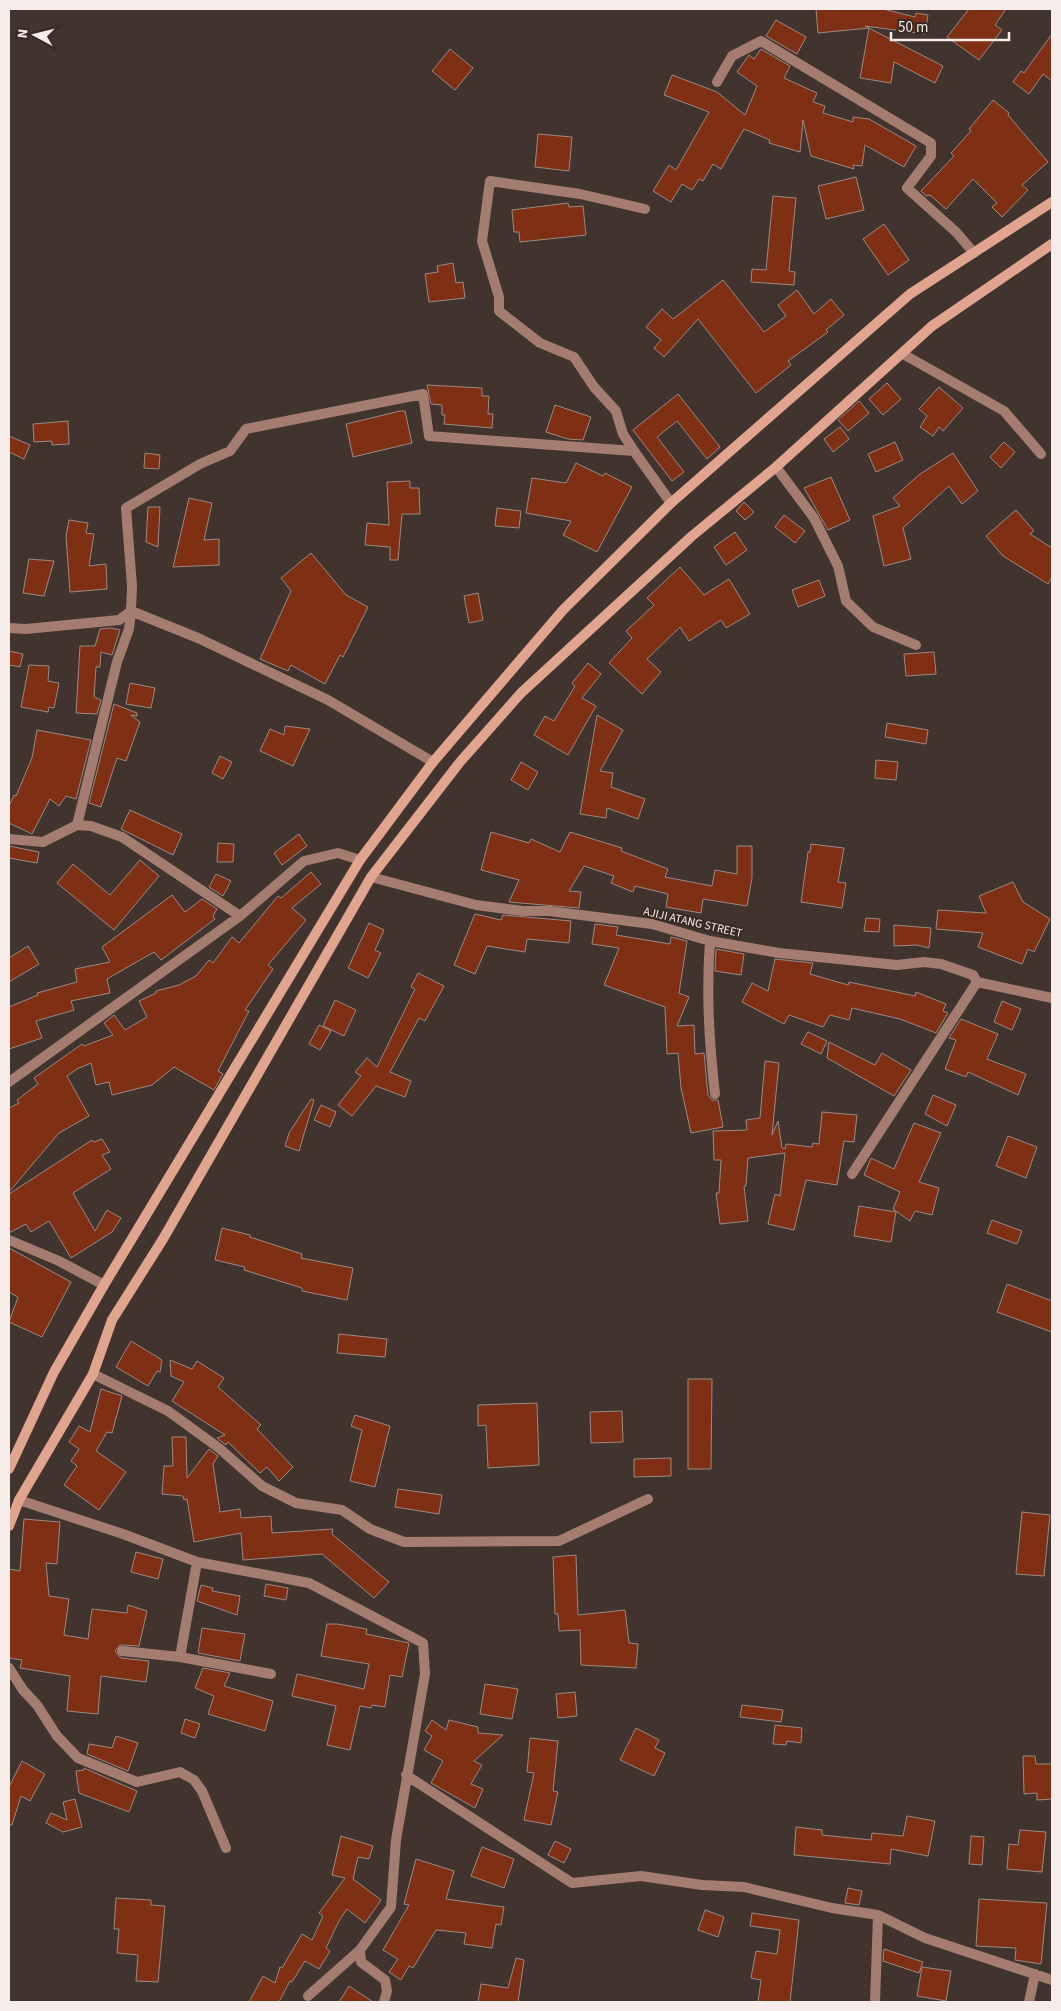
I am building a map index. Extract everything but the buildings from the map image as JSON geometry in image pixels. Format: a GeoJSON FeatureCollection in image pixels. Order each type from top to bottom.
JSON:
{"type":"FeatureCollection","features":[{"type":"Feature","properties":{"kind":"main road"},"geometry":{"type":"LineString","coordinates":[[9,1469],[54,1372],[104,1285],[360,860],[433,762],[564,610],[671,503],[910,294],[1052,202]]}},
{"type":"Feature","properties":{"kind":"main road"},"geometry":{"type":"LineString","coordinates":[[9,1526],[19,1500],[93,1374],[112,1320],[163,1239],[371,877],[460,762],[521,693],[692,536],[776,467],[932,326],[1052,244]]}},
{"type":"Feature","properties":{"kind":"street"},"geometry":{"type":"LineString","coordinates":[[717,82],[732,56],[761,41],[932,142],[931,156],[907,188],[956,232],[974,253]]}},
{"type":"Feature","properties":{"kind":"street"},"geometry":{"type":"LineString","coordinates":[[645,209],[580,194],[490,181],[482,240],[499,297],[499,310],[540,343],[574,357],[594,387],[616,411],[624,434],[634,451],[671,503]]}},
{"type":"Feature","properties":{"kind":"street"},"geometry":{"type":"LineString","coordinates":[[903,354],[1004,411],[1041,454]]}},
{"type":"Feature","properties":{"kind":"street"},"geometry":{"type":"LineString","coordinates":[[77,825],[117,662],[129,629],[132,586],[126,508],[200,464],[230,451],[246,429],[423,394],[429,436],[634,451]]}},
{"type":"Feature","properties":{"kind":"street"},"geometry":{"type":"LineString","coordinates":[[776,467],[814,518],[838,566],[846,601],[873,627],[916,645]]}},
{"type":"Feature","properties":{"kind":"street"},"geometry":{"type":"LineString","coordinates":[[9,628],[26,629],[119,620],[131,611]]}},
{"type":"Feature","properties":{"kind":"street"},"geometry":{"type":"LineString","coordinates":[[131,611],[198,638],[328,700],[433,762]]}},
{"type":"Feature","properties":{"kind":"street"},"geometry":{"type":"LineString","coordinates":[[9,839],[43,842],[77,825],[91,826],[122,837],[240,916]]}},
{"type":"Feature","properties":{"kind":"street"},"geometry":{"type":"LineString","coordinates":[[9,1082],[240,916],[304,861],[338,853],[360,860]]}},
{"type":"Feature","properties":{"kind":"street","name":"AJIJI ATANG STREET"},"geometry":{"type":"LineString","coordinates":[[371,877],[476,905],[523,911],[549,911],[652,924],[710,941],[778,953],[877,963],[941,964],[973,975],[977,982],[1052,998]]}},
{"type":"Feature","properties":{"kind":"street"},"geometry":{"type":"LineString","coordinates":[[710,941],[707,989],[709,1047],[715,1094]]}},
{"type":"Feature","properties":{"kind":"street"},"geometry":{"type":"LineString","coordinates":[[852,1174],[977,982]]}},
{"type":"Feature","properties":{"kind":"street"},"geometry":{"type":"LineString","coordinates":[[9,1240],[59,1261],[104,1285]]}},
{"type":"Feature","properties":{"kind":"street"},"geometry":{"type":"LineString","coordinates":[[93,1374],[168,1411],[219,1448],[262,1486],[296,1503],[342,1510],[370,1530],[404,1542],[559,1541],[648,1499]]}},
{"type":"Feature","properties":{"kind":"street"},"geometry":{"type":"LineString","coordinates":[[19,1500],[123,1534],[197,1562],[310,1583],[423,1643],[426,1674],[406,1775],[392,1867],[391,1907],[360,1950],[308,1996]]}},
{"type":"Feature","properties":{"kind":"street"},"geometry":{"type":"LineString","coordinates":[[180,1657],[197,1562]]}},
{"type":"Feature","properties":{"kind":"street"},"geometry":{"type":"LineString","coordinates":[[122,1651],[180,1657],[271,1674]]}},
{"type":"Feature","properties":{"kind":"street"},"geometry":{"type":"LineString","coordinates":[[9,1668],[23,1690],[37,1705],[57,1736],[78,1758],[137,1782],[180,1772],[194,1780],[202,1791],[226,1848]]}},
{"type":"Feature","properties":{"kind":"street"},"geometry":{"type":"LineString","coordinates":[[406,1775],[572,1883],[641,1876],[702,1885],[744,1887],[832,1908],[878,1915],[925,1938],[1052,1980]]}},
{"type":"Feature","properties":{"kind":"street"},"geometry":{"type":"LineString","coordinates":[[875,2002],[878,1915]]}},
{"type":"Feature","properties":{"kind":"street"},"geometry":{"type":"LineString","coordinates":[[360,1950],[361,1962],[385,1980],[387,1991],[384,2002]]}},
{"type":"Feature","properties":{"kind":"street"},"geometry":{"type":"LineString","coordinates":[[1029,2002],[1035,1974]]}}]}
